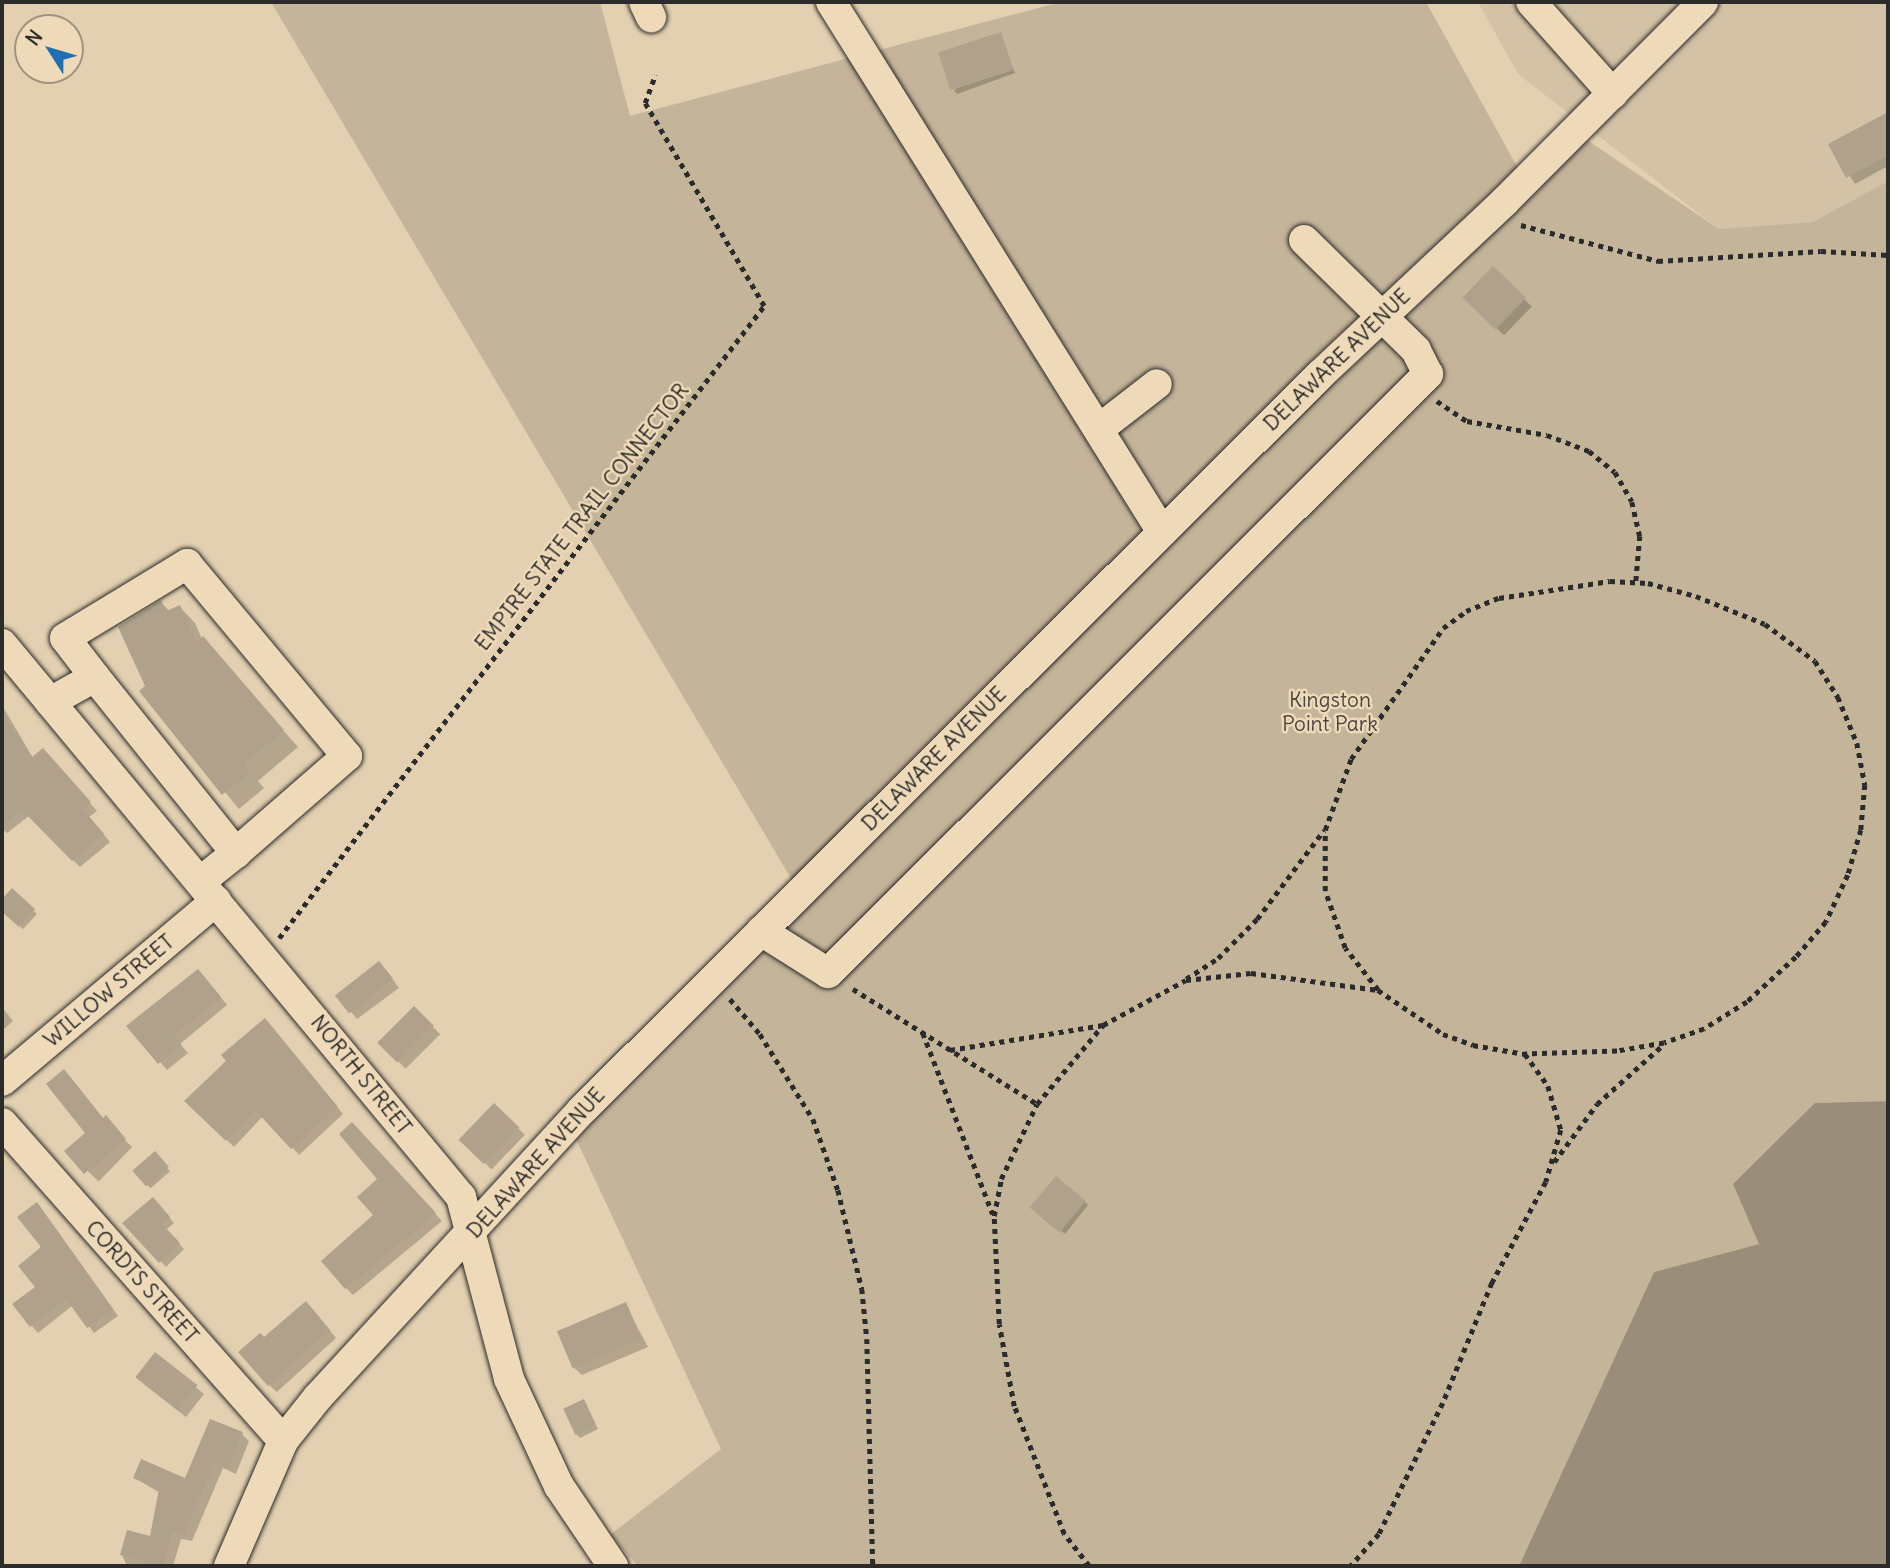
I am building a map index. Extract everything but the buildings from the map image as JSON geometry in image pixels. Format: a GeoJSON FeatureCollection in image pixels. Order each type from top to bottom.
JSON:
{"type":"FeatureCollection","features":[{"type":"Feature","properties":{"kind":"street"},"geometry":{"type":"LineString","coordinates":[[831,2],[1162,532]]}},
{"type":"Feature","properties":{"kind":"street"},"geometry":{"type":"LineString","coordinates":[[1531,2],[1613,94]]}},
{"type":"Feature","properties":{"kind":"street","name":"DELAWARE AVENUE"},"geometry":{"type":"LineString","coordinates":[[229,1566],[283,1441],[318,1397],[471,1235],[582,1110],[1162,532],[1380,317],[1584,124],[1703,2]]}},
{"type":"Feature","properties":{"kind":"street"},"geometry":{"type":"LineString","coordinates":[[761,931],[828,973],[1427,374],[1416,350],[1304,240]]}},
{"type":"Feature","properties":{"kind":"street"},"geometry":{"type":"LineString","coordinates":[[1099,429],[1157,384]]}},
{"type":"Feature","properties":{"kind":"street","name":"WILLOW STREET"},"geometry":{"type":"LineString","coordinates":[[2,1081],[209,891],[236,853],[347,756],[187,564],[65,638],[95,677]]}},
{"type":"Feature","properties":{"kind":"street","name":"NORTH STREET"},"geometry":{"type":"LineString","coordinates":[[2,644],[461,1197],[509,1379],[559,1486],[613,1566]]}},
{"type":"Feature","properties":{"kind":"street"},"geometry":{"type":"LineString","coordinates":[[50,702],[95,677],[236,853]]}},
{"type":"Feature","properties":{"kind":"street","name":"CORDTS STREET"},"geometry":{"type":"LineString","coordinates":[[2,1123],[283,1441]]}},
{"type":"Feature","properties":{"kind":"path","name":"EMPIRE STATE TRAIL CONNECTOR"},"geometry":{"type":"LineString","coordinates":[[264,958],[764,306],[645,103],[655,75]]}},
{"type":"Feature","properties":{"kind":"path"},"geometry":{"type":"LineString","coordinates":[[1487,216],[1658,261],[1821,251],[1888,255]]}},
{"type":"Feature","properties":{"kind":"path"},"geometry":{"type":"LineString","coordinates":[[1427,374],[1434,398],[1456,415],[1558,439],[1589,451],[1615,472],[1632,502],[1640,536],[1636,582]]}},
{"type":"Feature","properties":{"kind":"path"},"geometry":{"type":"LineString","coordinates":[[950,1050],[1103,1025],[1186,980],[1218,958],[1257,919],[1325,830],[1351,759],[1443,628],[1466,611],[1499,598],[1610,581],[1636,582],[1696,596],[1765,624],[1815,661],[1838,697],[1857,743],[1865,785],[1858,841],[1826,922],[1796,957],[1747,1002],[1704,1029],[1664,1043],[1605,1052],[1525,1054],[1473,1045],[1443,1034],[1378,990],[1345,948],[1325,891],[1325,830]]}},
{"type":"Feature","properties":{"kind":"path"},"geometry":{"type":"LineString","coordinates":[[828,973],[1037,1104]]}},
{"type":"Feature","properties":{"kind":"path"},"geometry":{"type":"LineString","coordinates":[[1186,980],[1251,973],[1378,990]]}},
{"type":"Feature","properties":{"kind":"path"},"geometry":{"type":"LineString","coordinates":[[722,990],[760,1034],[813,1119],[838,1190],[862,1289],[867,1339],[873,1566]]}},
{"type":"Feature","properties":{"kind":"path"},"geometry":{"type":"LineString","coordinates":[[1089,1566],[1064,1534],[1014,1406],[999,1324],[994,1216],[1001,1179],[1037,1104],[1103,1025]]}},
{"type":"Feature","properties":{"kind":"path"},"geometry":{"type":"LineString","coordinates":[[922,1032],[994,1216]]}},
{"type":"Feature","properties":{"kind":"path"},"geometry":{"type":"LineString","coordinates":[[1350,1566],[1379,1534],[1443,1403],[1492,1283],[1551,1166],[1597,1104],[1664,1043]]}},
{"type":"Feature","properties":{"kind":"path"},"geometry":{"type":"LineString","coordinates":[[1525,1054],[1548,1086],[1561,1130],[1551,1166]]}},
{"type":"Feature","properties":{"kind":"shaded area"},"geometry":{"type":"Polygon","coordinates":[[[1478,2],[1888,2],[1888,181],[1813,222],[1719,229],[1518,74],[1478,2]]]}},
{"type":"Feature","properties":{"kind":"shaded area"},"geometry":{"type":"Polygon","coordinates":[[[1888,1101],[1888,1566],[1519,1566],[1654,1272],[1759,1244],[1733,1184],[1815,1103],[1888,1101]]]}},
{"type":"Feature","properties":{"kind":"green space","name":"Kingston Point Park"},"geometry":{"type":"Polygon","coordinates":[[[271,2],[600,2],[630,116],[1061,2],[1426,2],[1530,190],[1584,138],[1719,229],[1813,222],[1888,181],[1888,1101],[1815,1103],[1759,1244],[1654,1272],[1519,1566],[638,1566],[610,1535],[721,1449],[576,1139],[808,907],[271,2]]]}}]}
